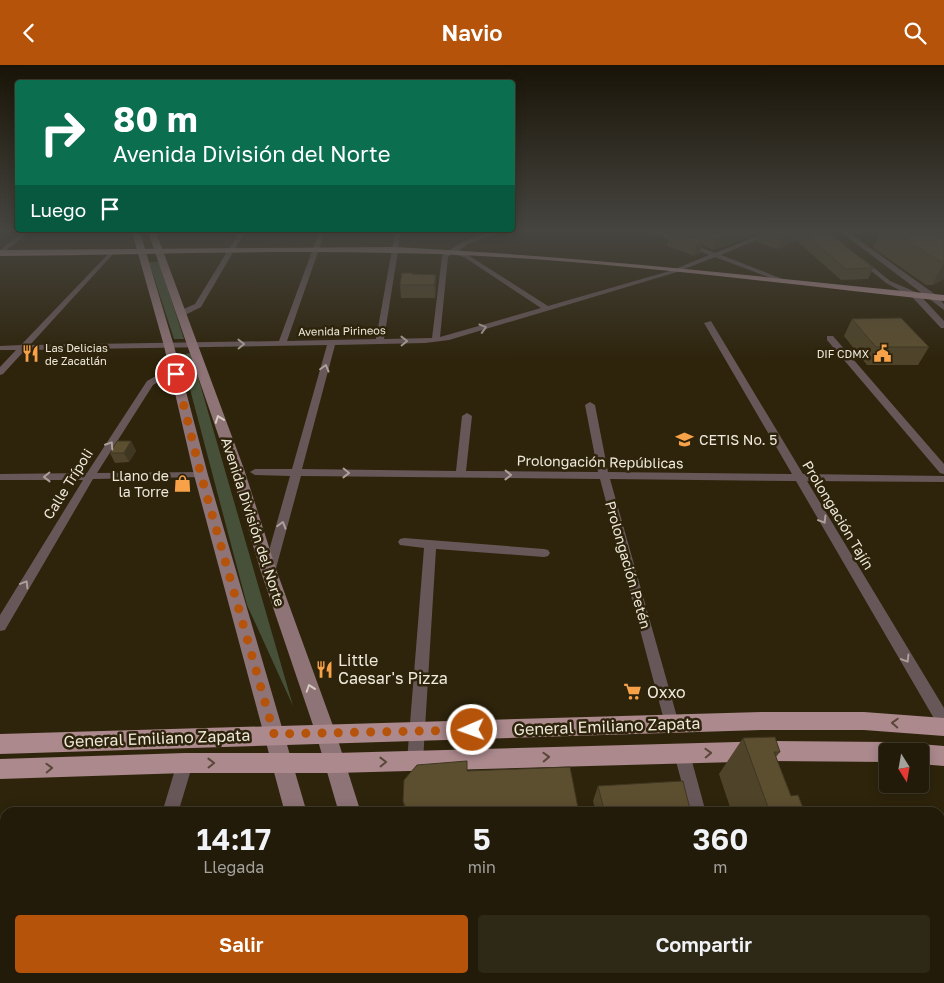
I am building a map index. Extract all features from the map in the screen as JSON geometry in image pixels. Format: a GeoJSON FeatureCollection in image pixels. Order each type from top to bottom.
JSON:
{"type":"FeatureCollection","features":[{"type":"Feature","properties":{"kind":"main road"},"geometry":{"type":"LineString","coordinates":[[149,275],[169,346],[201,475],[294,807]]}},
{"type":"Feature","properties":{"kind":"main road","name":"Avenida División del Norte"},"geometry":{"type":"LineString","coordinates":[[168,275],[237,469],[269,572],[326,734],[348,807]]}},
{"type":"Feature","properties":{"kind":"main road"},"geometry":{"type":"LineString","coordinates":[[716,275],[944,298]]}},
{"type":"Feature","properties":{"kind":"main road","name":"General Emiliano Zapata"},"geometry":{"type":"LineString","coordinates":[[0,744],[274,734],[832,720],[944,727]]}},
{"type":"Feature","properties":{"kind":"main road","name":"General Emiliano Zapata"},"geometry":{"type":"LineString","coordinates":[[0,769],[283,761],[335,763],[772,751],[879,752]]}},
{"type":"Feature","properties":{"kind":"main road"},"geometry":{"type":"LineString","coordinates":[[929,754],[944,755]]}},
{"type":"Feature","properties":{"kind":"street"},"geometry":{"type":"LineString","coordinates":[[0,372],[91,275]]}},
{"type":"Feature","properties":{"kind":"street"},"geometry":{"type":"LineString","coordinates":[[182,313],[198,305],[216,275]]}},
{"type":"Feature","properties":{"kind":"street"},"geometry":{"type":"LineString","coordinates":[[282,344],[307,275]]}},
{"type":"Feature","properties":{"kind":"street"},"geometry":{"type":"LineString","coordinates":[[380,341],[391,275]]}},
{"type":"Feature","properties":{"kind":"street"},"geometry":{"type":"LineString","coordinates":[[436,340],[443,275]]}},
{"type":"Feature","properties":{"kind":"street"},"geometry":{"type":"LineString","coordinates":[[495,275],[547,309]]}},
{"type":"Feature","properties":{"kind":"street","name":"Avenida Pirineos"},"geometry":{"type":"LineString","coordinates":[[0,348],[436,340],[662,275]]}},
{"type":"Feature","properties":{"kind":"street"},"geometry":{"type":"LineString","coordinates":[[767,275],[783,281]]}},
{"type":"Feature","properties":{"kind":"street"},"geometry":{"type":"LineString","coordinates":[[879,275],[888,282],[915,295],[944,326]]}},
{"type":"Feature","properties":{"kind":"street"},"geometry":{"type":"LineString","coordinates":[[903,275],[933,297],[944,308]]}},
{"type":"Feature","properties":{"kind":"street"},"geometry":{"type":"LineString","coordinates":[[933,297],[944,291]]}},
{"type":"Feature","properties":{"kind":"street","name":"Prolongación Tajín"},"geometry":{"type":"LineString","coordinates":[[708,323],[944,722]]}},
{"type":"Feature","properties":{"kind":"street"},"geometry":{"type":"LineString","coordinates":[[830,338],[944,471]]}},
{"type":"Feature","properties":{"kind":"street"},"geometry":{"type":"LineString","coordinates":[[269,572],[332,343]]}},
{"type":"Feature","properties":{"kind":"street","name":"Calle Trípoli"},"geometry":{"type":"LineString","coordinates":[[0,626],[90,476],[150,383],[159,377],[176,374]]}},
{"type":"Feature","properties":{"kind":"street","name":"Prolongación Petén"},"geometry":{"type":"LineString","coordinates":[[590,405],[604,476],[672,724]]}},
{"type":"Feature","properties":{"kind":"street"},"geometry":{"type":"LineString","coordinates":[[461,474],[467,416]]}},
{"type":"Feature","properties":{"kind":"street","name":"Prolongación Repúblicas"},"geometry":{"type":"LineString","coordinates":[[255,472],[944,479]]}},
{"type":"Feature","properties":{"kind":"street"},"geometry":{"type":"LineString","coordinates":[[0,477],[201,475]]}},
{"type":"Feature","properties":{"kind":"street"},"geometry":{"type":"LineString","coordinates":[[404,542],[544,553]]}},
{"type":"Feature","properties":{"kind":"street"},"geometry":{"type":"LineString","coordinates":[[415,761],[430,545]]}},
{"type":"Feature","properties":{"kind":"street"},"geometry":{"type":"LineString","coordinates":[[682,754],[696,807]]}},
{"type":"Feature","properties":{"kind":"street"},"geometry":{"type":"LineString","coordinates":[[172,807],[185,763]]}},
{"type":"Feature","properties":{"kind":"green space"},"geometry":{"type":"Polygon","coordinates":[[[153,275],[163,275],[184,339],[174,339],[153,275]]]}},
{"type":"Feature","properties":{"kind":"green space"},"geometry":{"type":"Polygon","coordinates":[[[190,353],[293,706],[247,605],[181,355],[190,353]]]}},
{"type":"Feature","properties":{"kind":"building"},"geometry":{"type":"Polygon","coordinates":[[[402,275],[436,275],[434,285],[400,285],[402,275]]]}},
{"type":"Feature","properties":{"kind":"building"},"geometry":{"type":"Polygon","coordinates":[[[901,318],[929,347],[876,347],[852,319],[901,318]]]}},
{"type":"Feature","properties":{"kind":"building"},"geometry":{"type":"Polygon","coordinates":[[[117,441],[131,441],[124,453],[110,453],[117,441]]]}},
{"type":"Feature","properties":{"kind":"building"},"geometry":{"type":"Polygon","coordinates":[[[775,737],[780,752],[774,752],[791,796],[798,795],[803,807],[768,807],[743,738],[775,737]]]}},
{"type":"Feature","properties":{"kind":"building"},"geometry":{"type":"Polygon","coordinates":[[[467,761],[467,771],[570,767],[578,807],[406,807],[403,801],[404,780],[417,765],[467,761]]]}},
{"type":"Feature","properties":{"kind":"building"},"geometry":{"type":"Polygon","coordinates":[[[683,781],[690,807],[603,807],[598,786],[683,781]]]}},
{"type":"Feature","properties":{"kind":"place","name":"Las Delicias de Zacatlán"},"geometry":{"type":"Point","coordinates":[31,354]}},
{"type":"Feature","properties":{"kind":"place","name":"DIF CDMX"},"geometry":{"type":"Point","coordinates":[883,354]}},
{"type":"Feature","properties":{"kind":"place","name":"CETIS No. 5"},"geometry":{"type":"Point","coordinates":[685,440]}},
{"type":"Feature","properties":{"kind":"place","name":"Llano de la Torre"},"geometry":{"type":"Point","coordinates":[183,484]}},
{"type":"Feature","properties":{"kind":"place","name":"Little Caesar's Pizza"},"geometry":{"type":"Point","coordinates":[324,669]}},
{"type":"Feature","properties":{"kind":"place","name":"Oxxo"},"geometry":{"type":"Point","coordinates":[633,692]}},
{"type":"Feature","properties":{"kind":"route"},"geometry":{"type":"LineString","coordinates":[[176,374],[201,475],[274,734],[472,730]]}}]}
